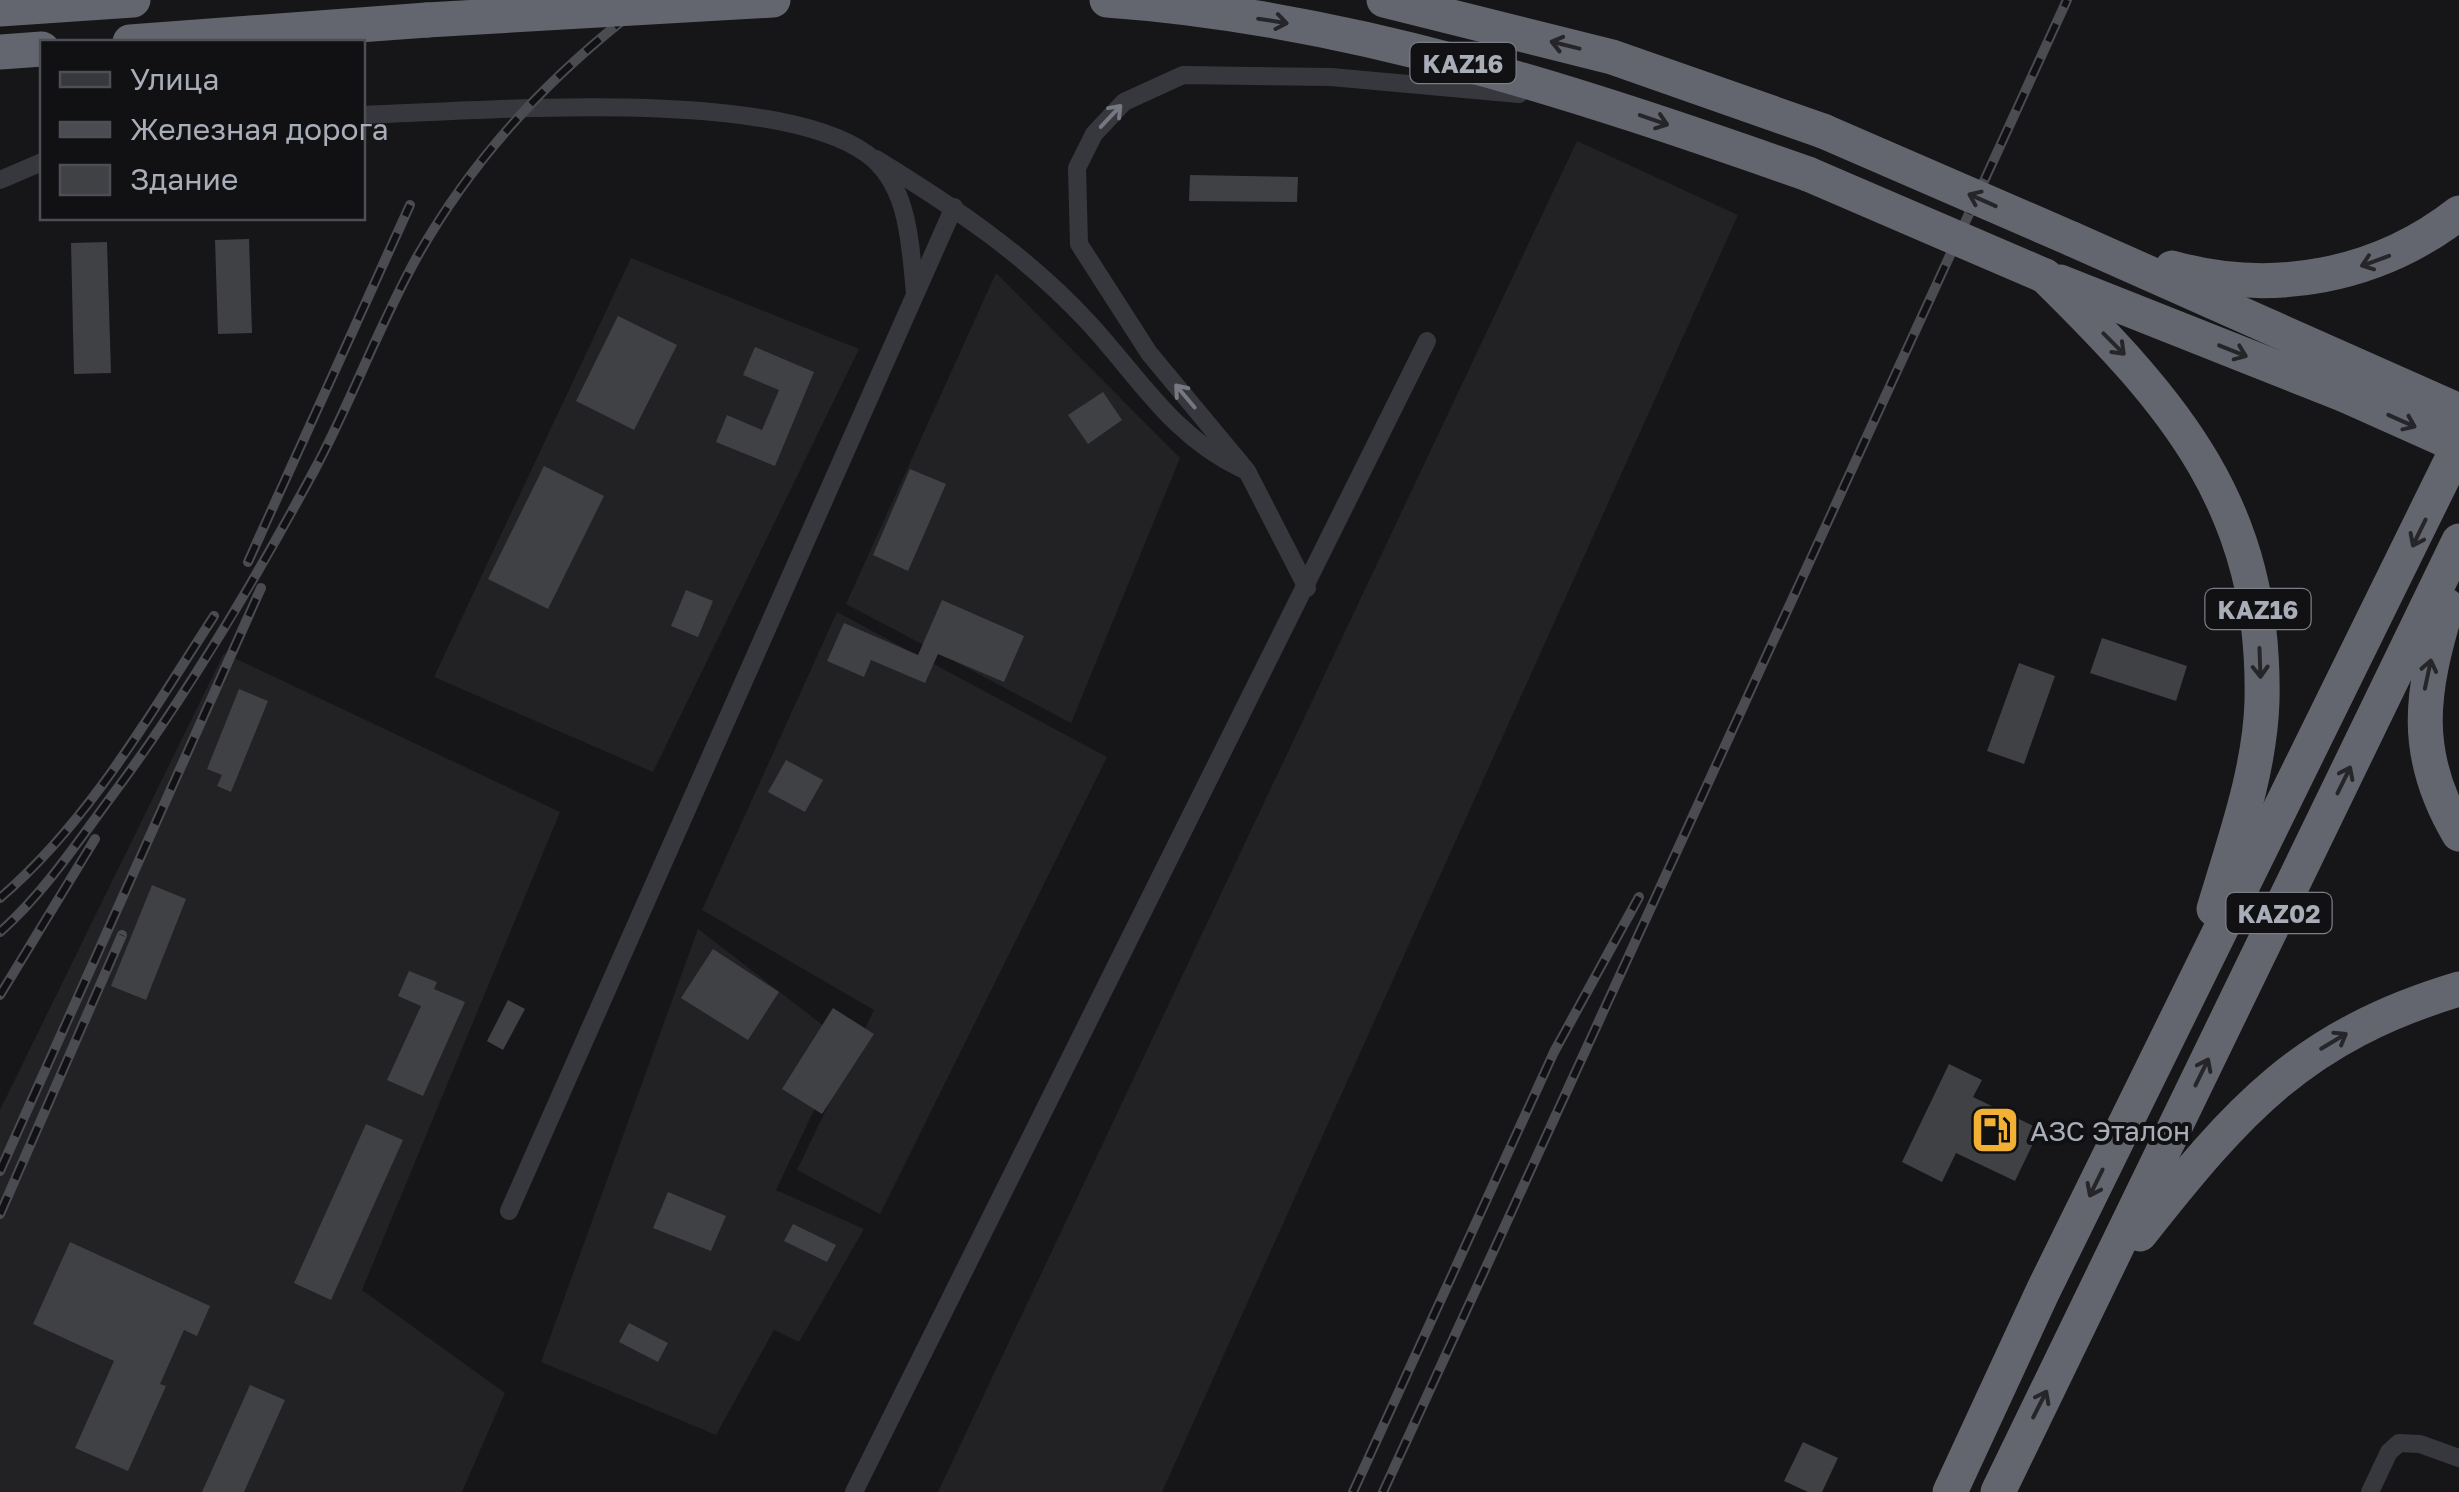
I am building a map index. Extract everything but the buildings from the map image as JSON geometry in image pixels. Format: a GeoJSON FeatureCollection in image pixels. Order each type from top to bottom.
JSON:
{"type":"FeatureCollection","features":[{"type":"Feature","properties":{"kind":"highway"},"geometry":{"type":"LineString","coordinates":[[0,9],[132,0]]}},
{"type":"Feature","properties":{"kind":"highway"},"geometry":{"type":"LineString","coordinates":[[157,40],[773,0]]}},
{"type":"Feature","properties":{"kind":"highway","name":"KAZ16"},"geometry":{"type":"LineString","coordinates":[[1106,0],[1357,34],[1600,101],[1808,174],[2045,276],[2352,382],[2459,410]]}},
{"type":"Feature","properties":{"kind":"highway","name":"KAZ16"},"geometry":{"type":"LineString","coordinates":[[1384,0],[1612,57],[1823,131],[2072,239],[2352,382],[2459,445]]}},
{"type":"Feature","properties":{"kind":"highway"},"geometry":{"type":"LineString","coordinates":[[0,52],[40,49]]}},
{"type":"Feature","properties":{"kind":"highway","name":"KAZ16"},"geometry":{"type":"LineString","coordinates":[[2072,239],[2229,280],[2299,280],[2377,261],[2418,243],[2459,213]]}},
{"type":"Feature","properties":{"kind":"highway","name":"KAZ16"},"geometry":{"type":"LineString","coordinates":[[2045,276],[2132,362],[2198,447],[2232,517],[2258,608],[2262,704],[2248,792],[2186,1002]]}},
{"type":"Feature","properties":{"kind":"highway","name":"KАZ02"},"geometry":{"type":"LineString","coordinates":[[1950,1492],[2043,1290],[2459,445]]}},
{"type":"Feature","properties":{"kind":"highway","name":"KАZ02"},"geometry":{"type":"LineString","coordinates":[[1998,1492],[2459,541]]}},
{"type":"Feature","properties":{"kind":"highway"},"geometry":{"type":"LineString","coordinates":[[2459,566],[2433,652],[2423,728],[2438,798],[2459,834]]}},
{"type":"Feature","properties":{"kind":"highway"},"geometry":{"type":"LineString","coordinates":[[2099,1286],[2216,1138],[2280,1077],[2373,1018],[2459,989]]}},
{"type":"Feature","properties":{"kind":"street"},"geometry":{"type":"LineString","coordinates":[[1307,588],[1247,471],[1149,353],[1078,244],[1076,168],[1094,134],[1124,102],[1183,75],[1330,77],[1600,101]]}},
{"type":"Feature","properties":{"kind":"street"},"geometry":{"type":"LineString","coordinates":[[365,115],[522,109],[729,112],[800,126],[868,154],[1009,246],[1089,323],[1152,403],[1217,457],[1247,471]]}},
{"type":"Feature","properties":{"kind":"street"},"geometry":{"type":"LineString","coordinates":[[868,154],[905,206],[916,299]]}},
{"type":"Feature","properties":{"kind":"street"},"geometry":{"type":"LineString","coordinates":[[0,180],[40,163]]}},
{"type":"Feature","properties":{"kind":"street"},"geometry":{"type":"LineString","coordinates":[[509,1211],[954,207]]}},
{"type":"Feature","properties":{"kind":"street"},"geometry":{"type":"LineString","coordinates":[[854,1492],[1427,342]]}},
{"type":"Feature","properties":{"kind":"street"},"geometry":{"type":"LineString","coordinates":[[2370,1492],[2389,1452],[2400,1444],[2420,1444],[2459,1458]]}},
{"type":"Feature","properties":{"kind":"shaded area"},"geometry":{"type":"Polygon","coordinates":[[[1577,141],[1738,215],[1162,1492],[938,1492],[1577,141]]]}},
{"type":"Feature","properties":{"kind":"shaded area"},"geometry":{"type":"Polygon","coordinates":[[[631,258],[859,349],[653,772],[434,677],[631,258]]]}},
{"type":"Feature","properties":{"kind":"shaded area"},"geometry":{"type":"Polygon","coordinates":[[[996,273],[1180,458],[1071,723],[846,604],[996,273]]]}},
{"type":"Feature","properties":{"kind":"shaded area"},"geometry":{"type":"Polygon","coordinates":[[[837,612],[1107,757],[880,1214],[797,1170],[874,1010],[702,910],[837,612]]]}},
{"type":"Feature","properties":{"kind":"shaded area"},"geometry":{"type":"Polygon","coordinates":[[[224,653],[560,812],[362,1290],[505,1393],[462,1492],[0,1492],[0,1110],[224,653]]]}},
{"type":"Feature","properties":{"kind":"shaded area"},"geometry":{"type":"Polygon","coordinates":[[[698,929],[846,1043],[776,1190],[864,1229],[799,1342],[774,1330],[716,1435],[541,1362],[698,929]]]}},
{"type":"Feature","properties":{"kind":"railway"},"geometry":{"type":"LineString","coordinates":[[0,932],[72,850],[167,718],[219,637],[315,469],[417,257],[465,183],[549,85],[649,0]]}},
{"type":"Feature","properties":{"kind":"railway"},"geometry":{"type":"LineString","coordinates":[[1383,1492],[2067,0]]}},
{"type":"Feature","properties":{"kind":"railway"},"geometry":{"type":"LineString","coordinates":[[248,562],[410,205]]}},
{"type":"Feature","properties":{"kind":"railway"},"geometry":{"type":"LineString","coordinates":[[0,1171],[261,588]]}},
{"type":"Feature","properties":{"kind":"railway"},"geometry":{"type":"LineString","coordinates":[[0,898],[62,836],[90,801],[214,616]]}},
{"type":"Feature","properties":{"kind":"railway"},"geometry":{"type":"LineString","coordinates":[[0,995],[95,839]]}},
{"type":"Feature","properties":{"kind":"railway"},"geometry":{"type":"LineString","coordinates":[[1353,1492],[1554,1052],[1639,897]]}},
{"type":"Feature","properties":{"kind":"railway"},"geometry":{"type":"LineString","coordinates":[[0,1214],[122,935]]}},
{"type":"Feature","properties":{"kind":"place","name":"АЗС Эталон"},"geometry":{"type":"Point","coordinates":[1995,1130]}}]}
